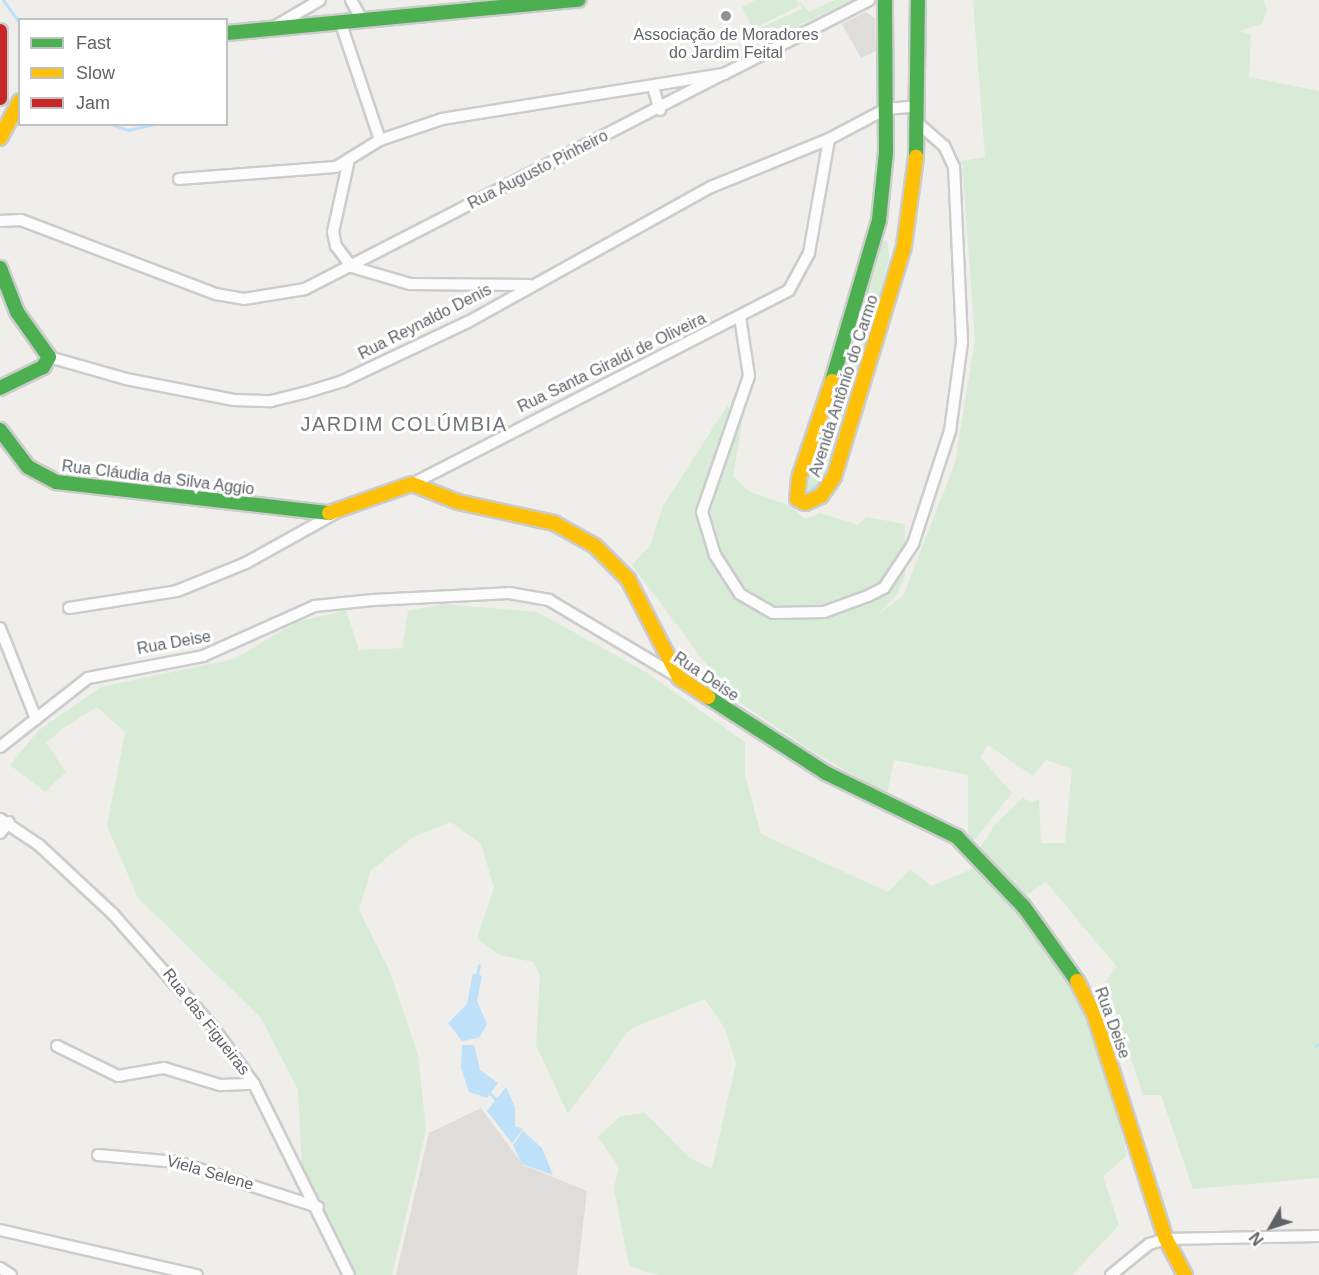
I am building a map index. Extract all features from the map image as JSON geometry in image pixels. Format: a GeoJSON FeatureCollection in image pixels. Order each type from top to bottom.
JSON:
{"type":"FeatureCollection","features":[{"type":"Feature","properties":{"kind":"street"},"geometry":{"type":"LineString","coordinates":[[270,29],[320,0]]}},
{"type":"Feature","properties":{"kind":"street"},"geometry":{"type":"LineString","coordinates":[[351,0],[362,20]]}},
{"type":"Feature","properties":{"kind":"street"},"geometry":{"type":"LineString","coordinates":[[228,33],[578,0]]}},
{"type":"Feature","properties":{"kind":"street"},"geometry":{"type":"LineString","coordinates":[[179,179],[314,171],[348,164],[380,140],[478,111],[653,87],[724,74],[869,0]]}},
{"type":"Feature","properties":{"kind":"street","name":"Avenida Antônio do Carmo"},"geometry":{"type":"LineString","coordinates":[[885,0],[886,109],[879,220],[858,303],[799,478],[797,499],[805,503],[821,496],[834,477],[891,300],[913,193],[918,123],[918,0]]}},
{"type":"Feature","properties":{"kind":"street"},"geometry":{"type":"LineString","coordinates":[[341,24],[380,140]]}},
{"type":"Feature","properties":{"kind":"street"},"geometry":{"type":"LineString","coordinates":[[0,31],[0,98]]}},
{"type":"Feature","properties":{"kind":"street","name":"Rua Augusto Pinheiro"},"geometry":{"type":"LineString","coordinates":[[0,221],[21,220],[216,294],[244,299],[305,289],[660,110],[724,74]]}},
{"type":"Feature","properties":{"kind":"street"},"geometry":{"type":"LineString","coordinates":[[653,87],[660,110]]}},
{"type":"Feature","properties":{"kind":"street"},"geometry":{"type":"LineString","coordinates":[[0,138],[18,105]]}},
{"type":"Feature","properties":{"kind":"street","name":"Rua Reynaldo Denis"},"geometry":{"type":"LineString","coordinates":[[49,357],[184,393],[271,401],[344,381],[468,322],[529,285],[711,187],[829,139],[886,109],[918,106]]}},
{"type":"Feature","properties":{"kind":"street"},"geometry":{"type":"LineString","coordinates":[[740,317],[749,376],[702,512],[715,555],[740,594],[772,613],[824,612],[868,596],[884,588],[913,544],[950,430],[962,342],[954,167],[944,146],[918,123]]}},
{"type":"Feature","properties":{"kind":"street","name":"Rua Santa Giraldi de Oliveira"},"geometry":{"type":"LineString","coordinates":[[69,608],[177,591],[246,563],[334,514],[412,484],[789,290],[801,274],[829,139]]}},
{"type":"Feature","properties":{"kind":"street"},"geometry":{"type":"LineString","coordinates":[[348,164],[333,231],[336,246],[352,267],[410,284],[529,285]]}},
{"type":"Feature","properties":{"kind":"street"},"geometry":{"type":"LineString","coordinates":[[0,268],[17,312],[49,357],[43,367],[0,388]]}},
{"type":"Feature","properties":{"kind":"street","name":"Rua Cláudia da Silva Aggio"},"geometry":{"type":"LineString","coordinates":[[0,430],[28,467],[56,482],[334,514]]}},
{"type":"Feature","properties":{"kind":"street"},"geometry":{"type":"LineString","coordinates":[[412,484],[458,502],[554,524],[595,546],[628,579],[679,678]]}},
{"type":"Feature","properties":{"kind":"street","name":"Rua Deise"},"geometry":{"type":"LineString","coordinates":[[0,747],[102,673],[203,656],[315,606],[373,600],[509,593],[549,600],[679,678],[826,773],[957,837],[996,873],[1063,959],[1094,1014],[1166,1239],[1185,1275]]}},
{"type":"Feature","properties":{"kind":"street"},"geometry":{"type":"LineString","coordinates":[[0,628],[36,719]]}},
{"type":"Feature","properties":{"kind":"street"},"geometry":{"type":"LineString","coordinates":[[0,833],[4,820]]}},
{"type":"Feature","properties":{"kind":"street","name":"Rua das Figueiras"},"geometry":{"type":"LineString","coordinates":[[4,820],[135,936],[182,987],[254,1084],[318,1208],[349,1275]]}},
{"type":"Feature","properties":{"kind":"street"},"geometry":{"type":"LineString","coordinates":[[57,1046],[118,1076],[164,1068],[220,1085],[254,1084]]}},
{"type":"Feature","properties":{"kind":"street","name":"Viela Selene"},"geometry":{"type":"LineString","coordinates":[[98,1155],[177,1162],[318,1208]]}},
{"type":"Feature","properties":{"kind":"street"},"geometry":{"type":"LineString","coordinates":[[0,1230],[197,1275]]}},
{"type":"Feature","properties":{"kind":"street"},"geometry":{"type":"LineString","coordinates":[[1111,1275],[1149,1244],[1166,1239],[1319,1236]]}},
{"type":"Feature","properties":{"kind":"street"},"geometry":{"type":"LineString","coordinates":[[0,1268],[11,1275]]}},
{"type":"Feature","properties":{"kind":"shaded area"},"geometry":{"type":"Polygon","coordinates":[[[866,12],[875,18],[876,51],[861,58],[842,24],[866,12]]]}},
{"type":"Feature","properties":{"kind":"shaded area"},"geometry":{"type":"Polygon","coordinates":[[[481,1108],[523,1165],[587,1191],[577,1275],[396,1275],[429,1133],[481,1108]]]}},
{"type":"Feature","properties":{"kind":"green space"},"geometry":{"type":"Polygon","coordinates":[[[755,0],[796,0],[799,6],[753,29],[742,7],[755,0]]]}},
{"type":"Feature","properties":{"kind":"green space"},"geometry":{"type":"Polygon","coordinates":[[[798,0],[809,12],[835,0],[852,0],[760,45],[753,31],[802,9],[798,0]]]}},
{"type":"Feature","properties":{"kind":"green space"},"geometry":{"type":"Polygon","coordinates":[[[973,0],[1263,0],[1267,10],[1262,24],[1239,31],[1251,35],[1249,77],[1319,91],[1319,1178],[1193,1189],[1161,1095],[1143,1095],[1106,981],[1117,967],[1046,882],[1022,898],[980,848],[994,826],[1023,798],[1031,803],[1039,799],[1041,843],[1065,843],[1072,769],[1046,760],[1033,776],[988,745],[980,757],[1012,793],[974,841],[968,837],[968,775],[894,760],[887,794],[815,753],[730,696],[632,565],[650,546],[663,506],[727,406],[742,423],[733,476],[750,492],[788,505],[806,519],[820,513],[858,525],[866,517],[905,524],[905,576],[896,596],[878,614],[903,596],[955,463],[975,340],[962,161],[985,157],[973,0]]]}},
{"type":"Feature","properties":{"kind":"green space"},"geometry":{"type":"Polygon","coordinates":[[[881,239],[888,243],[889,258],[867,344],[819,491],[806,495],[804,484],[881,239]]]}},
{"type":"Feature","properties":{"kind":"green space"},"geometry":{"type":"Polygon","coordinates":[[[444,604],[537,612],[646,672],[745,742],[745,775],[761,834],[888,892],[910,869],[931,886],[979,866],[1071,981],[1098,1043],[1127,1155],[1103,1176],[1119,1225],[1072,1275],[658,1275],[629,1266],[614,1188],[619,1167],[598,1137],[621,1116],[645,1113],[687,1156],[712,1169],[736,1063],[725,1029],[705,999],[630,1029],[568,1114],[536,1045],[540,975],[533,962],[499,955],[477,938],[494,888],[481,844],[451,822],[415,836],[371,870],[359,910],[390,972],[418,1055],[426,1130],[392,1275],[351,1275],[302,1170],[298,1090],[261,1018],[138,898],[107,826],[125,732],[97,707],[65,727],[46,743],[66,772],[45,792],[10,765],[38,731],[101,687],[234,659],[297,622],[346,610],[359,650],[402,648],[408,611],[444,604]]]}},
{"type":"Feature","properties":{"kind":"water"},"geometry":{"type":"Polygon","coordinates":[[[473,973],[482,976],[477,1001],[487,1024],[479,1038],[462,1041],[448,1023],[467,1004],[473,973]]]}},
{"type":"Feature","properties":{"kind":"water"},"geometry":{"type":"Polygon","coordinates":[[[462,1045],[474,1045],[480,1070],[498,1083],[487,1098],[469,1092],[461,1068],[462,1045]]]}},
{"type":"Feature","properties":{"kind":"water"},"geometry":{"type":"Polygon","coordinates":[[[506,1087],[515,1107],[515,1126],[523,1129],[512,1143],[487,1111],[506,1087]]]}},
{"type":"Feature","properties":{"kind":"water"},"geometry":{"type":"Polygon","coordinates":[[[523,1131],[542,1148],[553,1175],[522,1164],[513,1145],[523,1131]]]}},
{"type":"Feature","properties":{"kind":"waterway"},"geometry":{"type":"LineString","coordinates":[[3,0],[18,20]]}},
{"type":"Feature","properties":{"kind":"waterway"},"geometry":{"type":"LineString","coordinates":[[116,126],[128,130],[145,126]]}},
{"type":"Feature","properties":{"kind":"waterway"},"geometry":{"type":"LineString","coordinates":[[811,488],[820,483]]}},
{"type":"Feature","properties":{"kind":"waterway"},"geometry":{"type":"LineString","coordinates":[[477,975],[479,965]]}},
{"type":"Feature","properties":{"kind":"waterway"},"geometry":{"type":"LineString","coordinates":[[1315,1046],[1319,1044]]}},
{"type":"Feature","properties":{"kind":"waterway"},"geometry":{"type":"LineString","coordinates":[[488,1091],[498,1102]]}},
{"type":"Feature","properties":{"kind":"traffic: fast"},"geometry":{"type":"LineString","coordinates":[[228,33],[578,0]]}},
{"type":"Feature","properties":{"kind":"traffic: fast"},"geometry":{"type":"LineString","coordinates":[[832,381],[879,220],[886,152],[885,0]]}},
{"type":"Feature","properties":{"kind":"traffic: fast"},"geometry":{"type":"LineString","coordinates":[[916,157],[918,0]]}},
{"type":"Feature","properties":{"kind":"traffic: fast"},"geometry":{"type":"LineString","coordinates":[[0,268],[17,312],[49,357],[43,367],[0,388]]}},
{"type":"Feature","properties":{"kind":"traffic: fast"},"geometry":{"type":"LineString","coordinates":[[0,430],[28,467],[56,482],[329,513]]}},
{"type":"Feature","properties":{"kind":"traffic: fast"},"geometry":{"type":"LineString","coordinates":[[708,697],[826,773],[957,837],[1024,907],[1077,981]]}},
{"type":"Feature","properties":{"kind":"traffic: slow"},"geometry":{"type":"LineString","coordinates":[[0,138],[18,105]]}},
{"type":"Feature","properties":{"kind":"traffic: slow"},"geometry":{"type":"LineString","coordinates":[[832,381],[799,478],[797,499],[805,503],[821,496],[834,477],[904,246],[916,157]]}},
{"type":"Feature","properties":{"kind":"traffic: slow"},"geometry":{"type":"LineString","coordinates":[[329,513],[412,484],[458,502],[554,523],[595,546],[628,579],[679,678],[708,697]]}},
{"type":"Feature","properties":{"kind":"traffic: slow"},"geometry":{"type":"LineString","coordinates":[[1077,981],[1094,1014],[1166,1239],[1185,1275]]}},
{"type":"Feature","properties":{"kind":"traffic: jam"},"geometry":{"type":"LineString","coordinates":[[0,31],[0,98]]}},
{"type":"Feature","properties":{"kind":"place","name":"Associação de Moradores do Jardim Feital"},"geometry":{"type":"Point","coordinates":[726,16]}},
{"type":"Feature","properties":{"kind":"district","name":"JARDIM COLÚMBIA"},"geometry":{"type":"Point","coordinates":[404,424]}}]}
